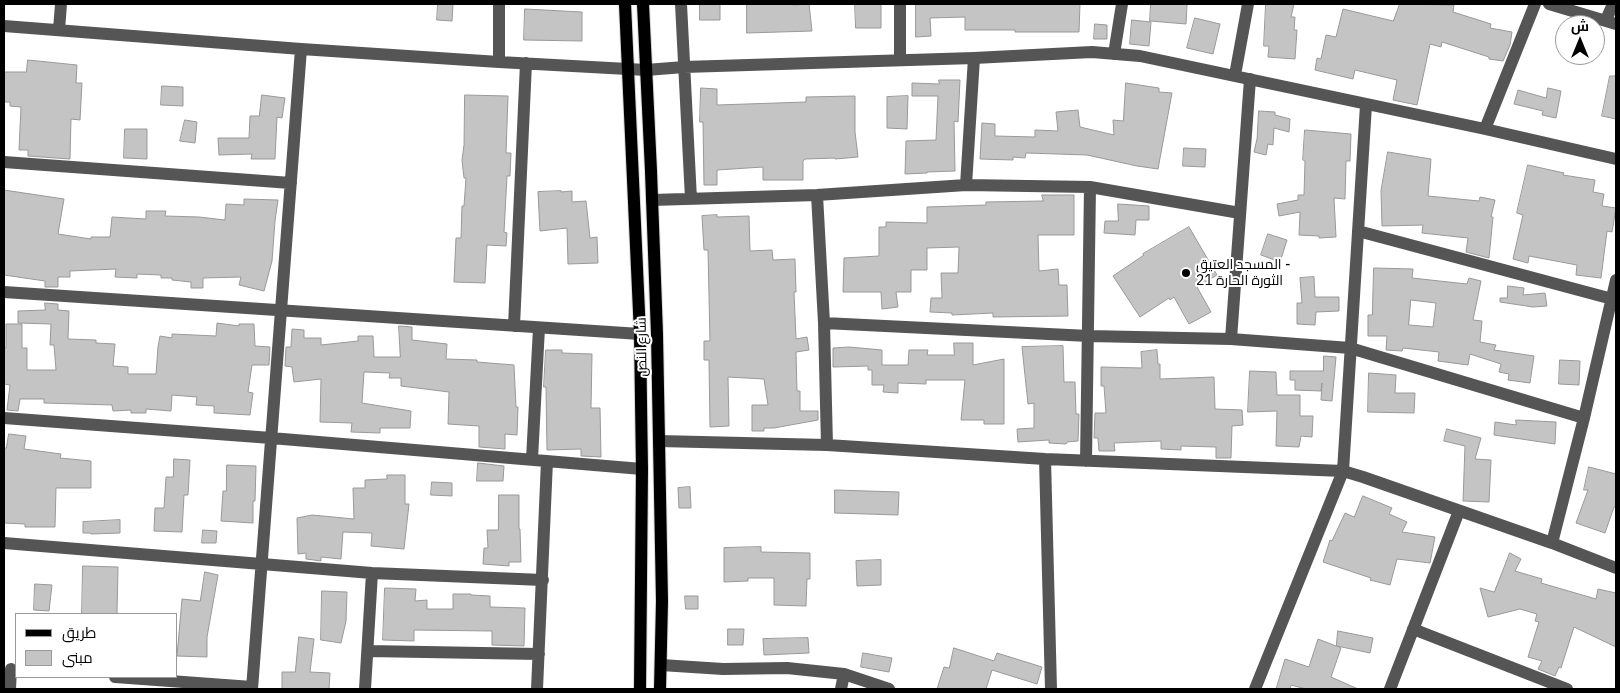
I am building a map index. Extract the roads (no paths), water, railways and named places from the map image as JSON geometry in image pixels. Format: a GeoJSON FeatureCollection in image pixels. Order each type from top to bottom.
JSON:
{"type":"FeatureCollection","features":[{"type":"Feature","properties":{"kind":"main road","name":"شارع النص"},"geometry":{"type":"LineString","coordinates":[[625,4],[640,334],[642,469],[640,689]]}},
{"type":"Feature","properties":{"kind":"main road","name":"شارع النص"},"geometry":{"type":"LineString","coordinates":[[643,4],[657,324],[660,689]]}},
{"type":"Feature","properties":{"kind":"street"},"geometry":{"type":"LineString","coordinates":[[59,30],[61,4]]}},
{"type":"Feature","properties":{"kind":"street"},"geometry":{"type":"LineString","coordinates":[[499,4],[499,62]]}},
{"type":"Feature","properties":{"kind":"street"},"geometry":{"type":"LineString","coordinates":[[681,4],[691,199]]}},
{"type":"Feature","properties":{"kind":"street"},"geometry":{"type":"LineString","coordinates":[[900,4],[900,60]]}},
{"type":"Feature","properties":{"kind":"street"},"geometry":{"type":"LineString","coordinates":[[1114,54],[1122,4]]}},
{"type":"Feature","properties":{"kind":"street"},"geometry":{"type":"LineString","coordinates":[[1235,75],[1248,4]]}},
{"type":"Feature","properties":{"kind":"street"},"geometry":{"type":"LineString","coordinates":[[1485,129],[1535,4]]}},
{"type":"Feature","properties":{"kind":"street"},"geometry":{"type":"LineString","coordinates":[[1549,4],[1611,22],[1613,4]]}},
{"type":"Feature","properties":{"kind":"street"},"geometry":{"type":"LineString","coordinates":[[4,26],[301,49],[646,70],[1092,52],[1140,56],[1235,75],[1616,159]]}},
{"type":"Feature","properties":{"kind":"street"},"geometry":{"type":"LineString","coordinates":[[127,678],[252,688],[301,49]]}},
{"type":"Feature","properties":{"kind":"street"},"geometry":{"type":"LineString","coordinates":[[966,185],[974,58]]}},
{"type":"Feature","properties":{"kind":"street"},"geometry":{"type":"LineString","coordinates":[[514,326],[526,63]]}},
{"type":"Feature","properties":{"kind":"street"},"geometry":{"type":"LineString","coordinates":[[1231,339],[1250,79]]}},
{"type":"Feature","properties":{"kind":"street"},"geometry":{"type":"LineString","coordinates":[[1255,689],[1343,471],[1366,105]]}},
{"type":"Feature","properties":{"kind":"street"},"geometry":{"type":"LineString","coordinates":[[4,162],[290,183]]}},
{"type":"Feature","properties":{"kind":"street"},"geometry":{"type":"LineString","coordinates":[[652,200],[817,195],[966,185],[1090,187],[1240,213]]}},
{"type":"Feature","properties":{"kind":"street"},"geometry":{"type":"LineString","coordinates":[[1086,461],[1090,187]]}},
{"type":"Feature","properties":{"kind":"street"},"geometry":{"type":"LineString","coordinates":[[817,195],[824,322],[827,445]]}},
{"type":"Feature","properties":{"kind":"street"},"geometry":{"type":"LineString","coordinates":[[1358,231],[1614,299]]}},
{"type":"Feature","properties":{"kind":"street"},"geometry":{"type":"LineString","coordinates":[[1552,543],[1614,299],[1616,280]]}},
{"type":"Feature","properties":{"kind":"street"},"geometry":{"type":"LineString","coordinates":[[4,292],[640,334]]}},
{"type":"Feature","properties":{"kind":"street"},"geometry":{"type":"LineString","coordinates":[[824,322],[1089,336],[1231,339],[1350,348],[1584,418]]}},
{"type":"Feature","properties":{"kind":"street"},"geometry":{"type":"LineString","coordinates":[[532,459],[539,328]]}},
{"type":"Feature","properties":{"kind":"street"},"geometry":{"type":"LineString","coordinates":[[4,418],[642,469]]}},
{"type":"Feature","properties":{"kind":"street"},"geometry":{"type":"LineString","coordinates":[[659,441],[827,445],[1045,459],[1343,471],[1364,476],[1552,543],[1616,568]]}},
{"type":"Feature","properties":{"kind":"street"},"geometry":{"type":"LineString","coordinates":[[1045,459],[1051,689]]}},
{"type":"Feature","properties":{"kind":"street"},"geometry":{"type":"LineString","coordinates":[[537,689],[547,461]]}},
{"type":"Feature","properties":{"kind":"street"},"geometry":{"type":"LineString","coordinates":[[1390,689],[1459,511]]}},
{"type":"Feature","properties":{"kind":"street"},"geometry":{"type":"LineString","coordinates":[[4,543],[372,573],[542,580]]}},
{"type":"Feature","properties":{"kind":"street"},"geometry":{"type":"LineString","coordinates":[[365,689],[372,573]]}},
{"type":"Feature","properties":{"kind":"street"},"geometry":{"type":"LineString","coordinates":[[1413,629],[1544,685],[1567,689]]}},
{"type":"Feature","properties":{"kind":"street"},"geometry":{"type":"LineString","coordinates":[[368,651],[539,654]]}},
{"type":"Feature","properties":{"kind":"street"},"geometry":{"type":"LineString","coordinates":[[661,665],[723,669],[787,668],[844,674],[889,689]]}},
{"type":"Feature","properties":{"kind":"street"},"geometry":{"type":"LineString","coordinates":[[10,669],[10,689]]}},
{"type":"Feature","properties":{"kind":"street"},"geometry":{"type":"LineString","coordinates":[[841,689],[844,674]]}},
{"type":"Feature","properties":{"kind":"place","name":"المسجد العتيق - الثورة الحارة 21"},"geometry":{"type":"Point","coordinates":[1186,273]}}]}
